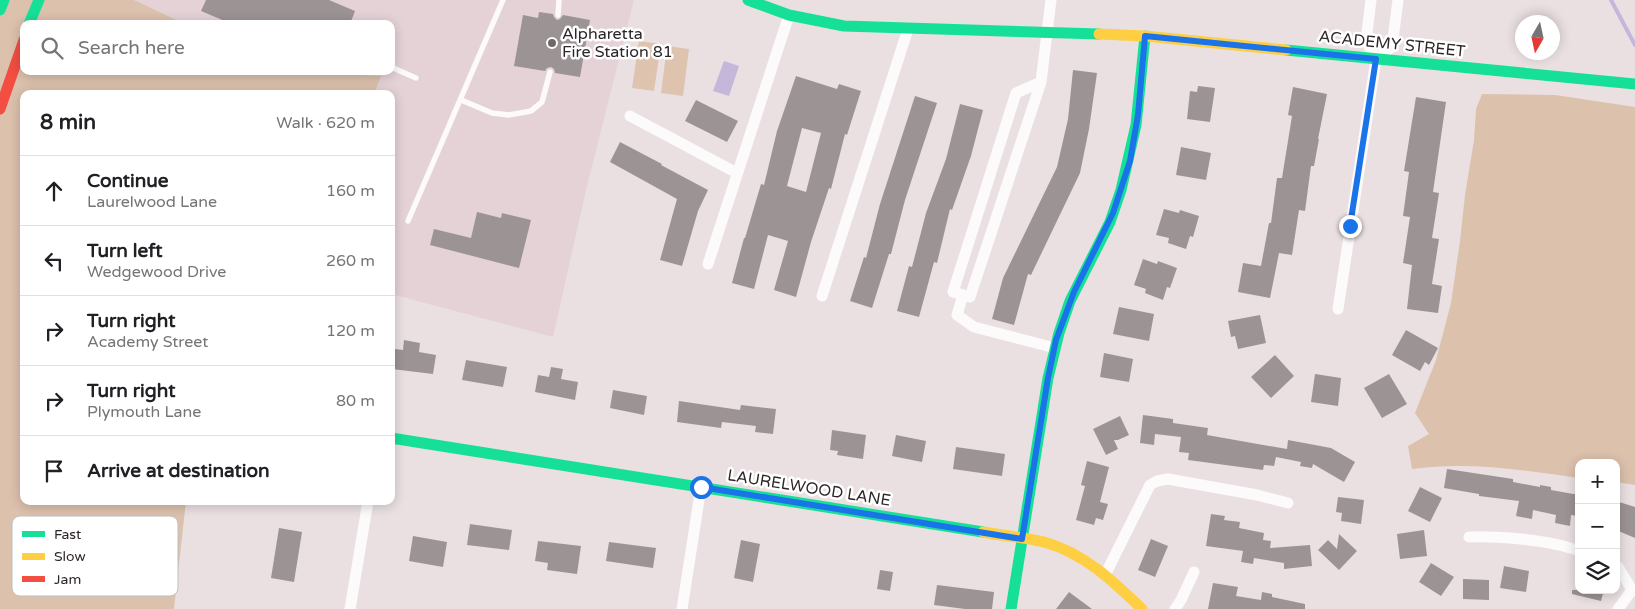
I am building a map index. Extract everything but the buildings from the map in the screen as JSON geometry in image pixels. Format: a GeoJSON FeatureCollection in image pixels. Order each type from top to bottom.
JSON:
{"type":"FeatureCollection","features":[{"type":"Feature","properties":{"kind":"street"},"geometry":{"type":"LineString","coordinates":[[0,10],[4,0]]}},
{"type":"Feature","properties":{"kind":"street"},"geometry":{"type":"LineString","coordinates":[[31,20],[39,0]]}},
{"type":"Feature","properties":{"kind":"street","name":"ACADEMY STREET"},"geometry":{"type":"LineString","coordinates":[[748,0],[789,15],[844,26],[1047,31],[1145,36],[1635,84]]}},
{"type":"Feature","properties":{"kind":"street"},"geometry":{"type":"LineString","coordinates":[[1041,82],[1016,93],[953,292],[970,297],[1041,82],[1051,0]]}},
{"type":"Feature","properties":{"kind":"street"},"geometry":{"type":"LineString","coordinates":[[1338,309],[1376,59],[1366,41],[1371,0]]}},
{"type":"Feature","properties":{"kind":"street"},"geometry":{"type":"LineString","coordinates":[[1376,59],[1392,47],[1398,0]]}},
{"type":"Feature","properties":{"kind":"street"},"geometry":{"type":"LineString","coordinates":[[708,264],[789,15]]}},
{"type":"Feature","properties":{"kind":"street"},"geometry":{"type":"LineString","coordinates":[[822,296],[908,29]]}},
{"type":"Feature","properties":{"kind":"street"},"geometry":{"type":"LineString","coordinates":[[1011,609],[1048,378],[1055,348],[1074,292],[1113,213],[1130,161],[1138,115],[1145,36]]}},
{"type":"Feature","properties":{"kind":"street"},"geometry":{"type":"LineString","coordinates":[[0,109],[20,52]]}},
{"type":"Feature","properties":{"kind":"street"},"geometry":{"type":"LineString","coordinates":[[630,116],[737,173]]}},
{"type":"Feature","properties":{"kind":"street"},"geometry":{"type":"LineString","coordinates":[[963,295],[957,315],[974,327],[1055,348]]}},
{"type":"Feature","properties":{"kind":"street","name":"LAURELWOOD LANE"},"geometry":{"type":"LineString","coordinates":[[395,439],[1044,542],[1066,549],[1086,559],[1106,573],[1142,609]]}},
{"type":"Feature","properties":{"kind":"street"},"geometry":{"type":"LineString","coordinates":[[1106,573],[1147,480],[1168,479],[1257,495],[1288,503]]}},
{"type":"Feature","properties":{"kind":"street"},"geometry":{"type":"LineString","coordinates":[[682,609],[701,487]]}},
{"type":"Feature","properties":{"kind":"street"},"geometry":{"type":"LineString","coordinates":[[350,609],[367,505]]}},
{"type":"Feature","properties":{"kind":"street"},"geometry":{"type":"LineString","coordinates":[[1469,536],[1504,538],[1566,546],[1575,549]]}},
{"type":"Feature","properties":{"kind":"street"},"geometry":{"type":"LineString","coordinates":[[1618,609],[1633,590],[1620,570]]}},
{"type":"Feature","properties":{"kind":"street"},"geometry":{"type":"LineString","coordinates":[[1174,609],[1181,600],[1194,572]]}},
{"type":"Feature","properties":{"kind":"lane"},"geometry":{"type":"LineString","coordinates":[[408,221],[504,0]]}},
{"type":"Feature","properties":{"kind":"lane"},"geometry":{"type":"LineString","coordinates":[[558,14],[559,0]]}},
{"type":"Feature","properties":{"kind":"lane"},"geometry":{"type":"LineString","coordinates":[[395,69],[416,78]]}},
{"type":"Feature","properties":{"kind":"lane"},"geometry":{"type":"LineString","coordinates":[[461,100],[492,113],[509,115],[531,111],[542,102],[550,72]]}},
{"type":"Feature","properties":{"kind":"shaded area"},"geometry":{"type":"Polygon","coordinates":[[[0,0],[134,0],[176,20],[20,20],[20,75],[381,76],[376,90],[20,90],[20,505],[186,505],[178,573],[178,516],[12,516],[12,596],[175,596],[174,609],[0,609],[0,0]]]}},
{"type":"Feature","properties":{"kind":"shaded area"},"geometry":{"type":"Polygon","coordinates":[[[134,0],[634,0],[586,190],[553,337],[395,295],[395,90],[375,90],[380,76],[363,75],[395,75],[395,20],[176,20],[134,0]]]}},
{"type":"Feature","properties":{"kind":"shaded area"},"geometry":{"type":"Polygon","coordinates":[[[639,41],[661,44],[654,91],[632,88],[639,41]]]}},
{"type":"Feature","properties":{"kind":"shaded area"},"geometry":{"type":"Polygon","coordinates":[[[667,46],[689,49],[683,96],[661,93],[667,46]]]}},
{"type":"Feature","properties":{"kind":"shaded area"},"geometry":{"type":"Polygon","coordinates":[[[724,61],[739,66],[729,96],[713,91],[724,61]]]}},
{"type":"Feature","properties":{"kind":"shaded area"},"geometry":{"type":"Polygon","coordinates":[[[1482,94],[1555,95],[1635,107],[1635,485],[1620,483],[1620,459],[1575,459],[1575,477],[1475,466],[1412,469],[1408,446],[1429,434],[1415,413],[1436,360],[1451,303],[1474,140],[1476,109],[1482,94]]]}},
{"type":"Feature","properties":{"kind":"waterway"},"geometry":{"type":"LineString","coordinates":[[1611,0],[1635,45]]}},
{"type":"Feature","properties":{"kind":"traffic: fast"},"geometry":{"type":"LineString","coordinates":[[0,10],[4,0]]}},
{"type":"Feature","properties":{"kind":"traffic: fast"},"geometry":{"type":"LineString","coordinates":[[31,20],[39,0]]}},
{"type":"Feature","properties":{"kind":"traffic: fast"},"geometry":{"type":"LineString","coordinates":[[748,0],[789,15],[844,26],[1099,34]]}},
{"type":"Feature","properties":{"kind":"traffic: fast"},"geometry":{"type":"LineString","coordinates":[[1011,609],[1048,378],[1059,333],[1070,301],[1110,222],[1121,190],[1136,125],[1145,36]]}},
{"type":"Feature","properties":{"kind":"traffic: fast"},"geometry":{"type":"LineString","coordinates":[[1286,50],[1635,84]]}},
{"type":"Feature","properties":{"kind":"traffic: fast"},"geometry":{"type":"LineString","coordinates":[[395,439],[983,532]]}},
{"type":"Feature","properties":{"kind":"traffic: slow"},"geometry":{"type":"LineString","coordinates":[[1099,34],[1145,36],[1286,50]]}},
{"type":"Feature","properties":{"kind":"traffic: slow"},"geometry":{"type":"LineString","coordinates":[[983,532],[1044,542],[1072,553],[1109,578],[1142,609]]}},
{"type":"Feature","properties":{"kind":"traffic: jam"},"geometry":{"type":"LineString","coordinates":[[0,109],[20,52]]}},
{"type":"Feature","properties":{"kind":"place","name":"Alpharetta Fire Station 81"},"geometry":{"type":"Point","coordinates":[552,43]}},
{"type":"Feature","properties":{"kind":"route"},"geometry":{"type":"LineString","coordinates":[[701,487],[1022,539],[1056,340],[1074,292],[1113,213],[1130,161],[1138,115],[1145,36],[1376,59],[1350,226]]}}]}
